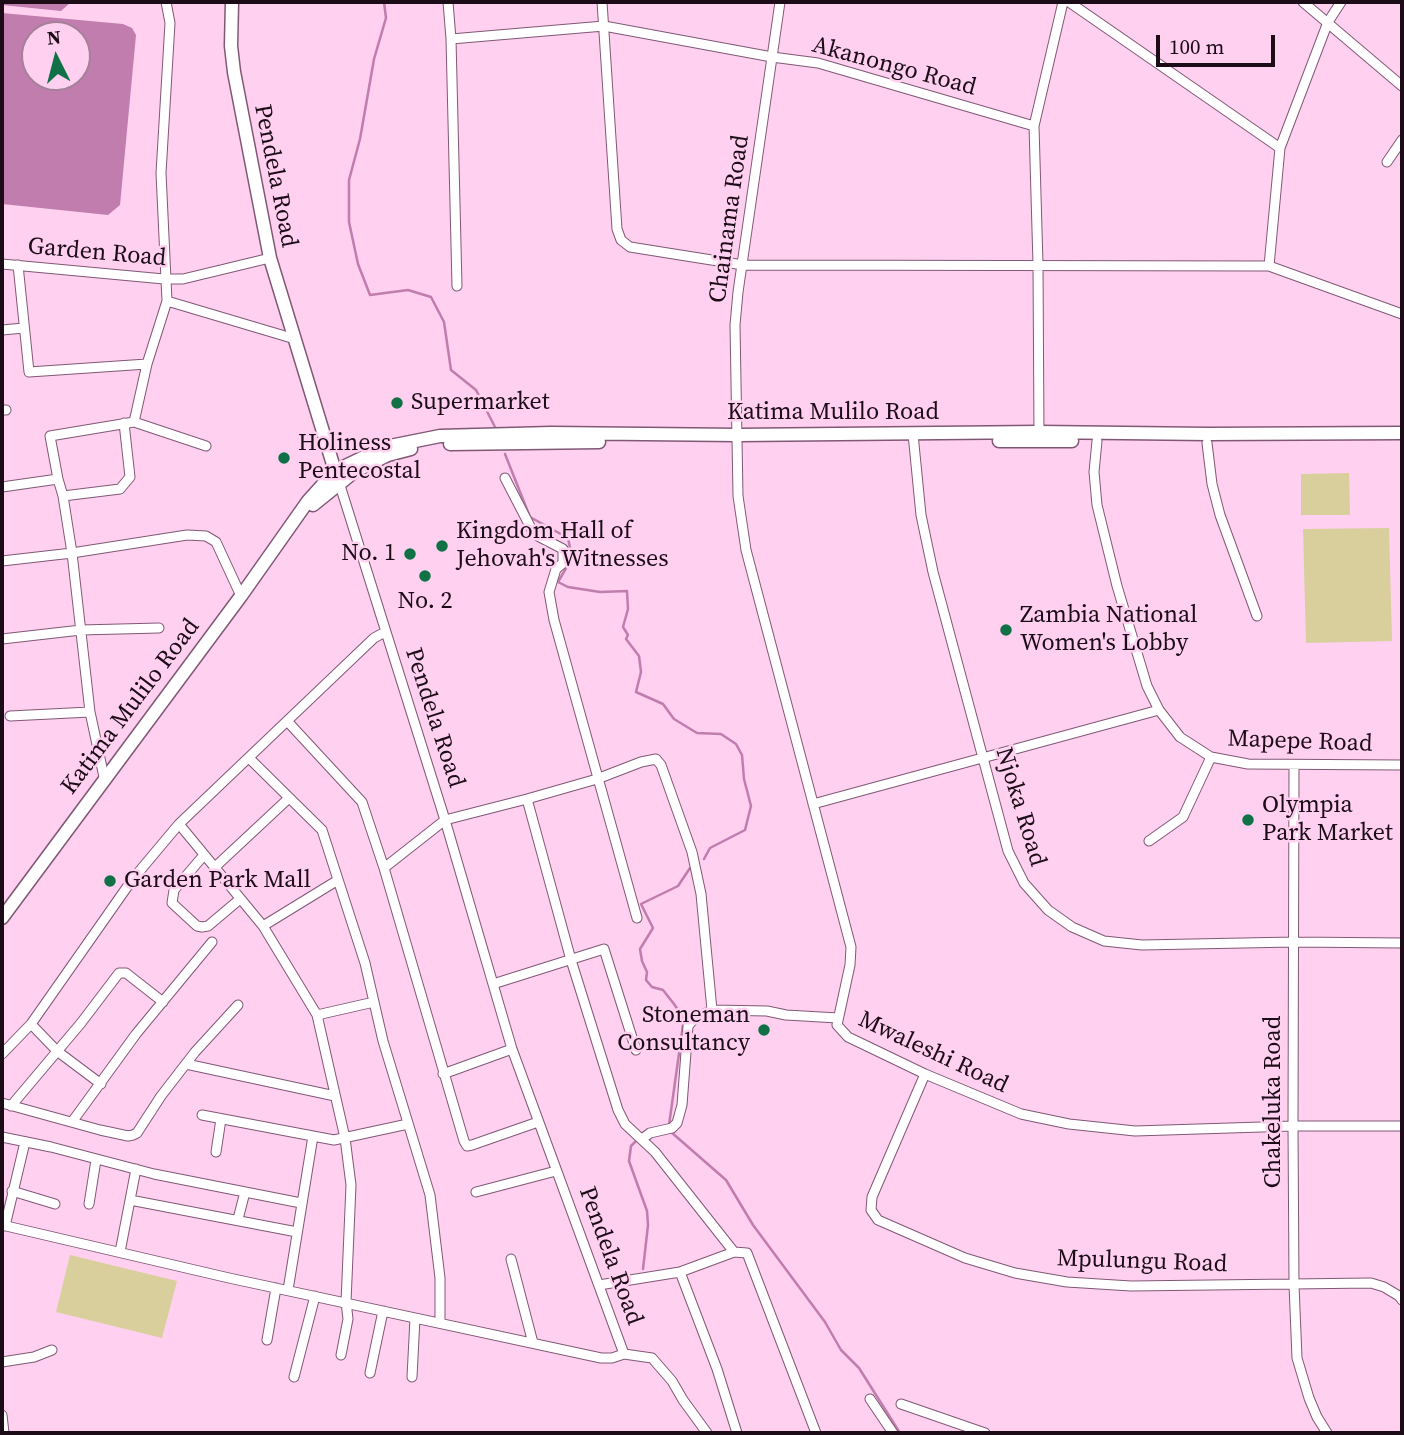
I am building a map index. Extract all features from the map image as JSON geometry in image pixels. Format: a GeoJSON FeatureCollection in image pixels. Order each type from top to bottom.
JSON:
{"type":"FeatureCollection","features":[{"type":"Feature","properties":{"kind":"main road","name":"Pendela Road"},"geometry":{"type":"LineString","coordinates":[[232,2],[231,46],[234,72],[270,258],[337,477]]}},
{"type":"Feature","properties":{"kind":"main road","name":"Katima Mulilo Road"},"geometry":{"type":"LineString","coordinates":[[2,918],[104,777],[241,596],[308,501],[337,477],[385,447],[440,436],[551,433],[738,439],[1402,433]]}},
{"type":"Feature","properties":{"kind":"main road","name":"Katima Mulilo Road"},"geometry":{"type":"LineString","coordinates":[[1039,436],[1097,441],[1207,443],[1402,442]]}},
{"type":"Feature","properties":{"kind":"street"},"geometry":{"type":"LineString","coordinates":[[63,496],[120,489],[130,477],[129,423],[167,301],[161,173],[170,23],[166,2]]}},
{"type":"Feature","properties":{"kind":"street"},"geometry":{"type":"LineString","coordinates":[[448,2],[457,286]]}},
{"type":"Feature","properties":{"kind":"street"},"geometry":{"type":"LineString","coordinates":[[602,2],[617,229],[621,240],[630,247],[743,265],[1269,266],[1402,314]]}},
{"type":"Feature","properties":{"kind":"street","name":"Chainama Road"},"geometry":{"type":"LineString","coordinates":[[738,439],[735,326],[738,292],[780,2]]}},
{"type":"Feature","properties":{"kind":"street"},"geometry":{"type":"LineString","coordinates":[[1039,436],[1034,126],[1063,2]]}},
{"type":"Feature","properties":{"kind":"street"},"geometry":{"type":"LineString","coordinates":[[1069,2],[1280,148]]}},
{"type":"Feature","properties":{"kind":"street"},"geometry":{"type":"LineString","coordinates":[[1303,2],[1402,86]]}},
{"type":"Feature","properties":{"kind":"street"},"geometry":{"type":"LineString","coordinates":[[1269,266],[1280,148],[1328,22],[1341,2]]}},
{"type":"Feature","properties":{"kind":"street","name":"Akanongo Road"},"geometry":{"type":"LineString","coordinates":[[451,39],[604,26],[818,63],[1034,126]]}},
{"type":"Feature","properties":{"kind":"street"},"geometry":{"type":"LineString","coordinates":[[1387,162],[1402,140]]}},
{"type":"Feature","properties":{"kind":"street","name":"Garden Road"},"geometry":{"type":"LineString","coordinates":[[2,264],[183,279],[270,258]]}},
{"type":"Feature","properties":{"kind":"street"},"geometry":{"type":"LineString","coordinates":[[18,265],[29,372],[148,365]]}},
{"type":"Feature","properties":{"kind":"street"},"geometry":{"type":"LineString","coordinates":[[167,301],[295,339]]}},
{"type":"Feature","properties":{"kind":"street"},"geometry":{"type":"LineString","coordinates":[[2,330],[24,328]]}},
{"type":"Feature","properties":{"kind":"street"},"geometry":{"type":"LineString","coordinates":[[104,777],[90,712],[72,553],[50,436],[129,423],[206,446]]}},
{"type":"Feature","properties":{"kind":"street","name":"Njoka Road"},"geometry":{"type":"LineString","coordinates":[[913,438],[921,514],[933,572],[1008,851],[1024,883],[1048,910],[1072,927],[1104,941],[1142,945],[1402,943]]}},
{"type":"Feature","properties":{"kind":"street","name":"Mwaleshi Road"},"geometry":{"type":"LineString","coordinates":[[738,439],[738,496],[746,550],[851,947],[850,965],[837,1026],[848,1037],[925,1074],[1021,1114],[1069,1124],[1135,1131],[1402,1126]]}},
{"type":"Feature","properties":{"kind":"street","name":"Mapepe Road"},"geometry":{"type":"LineString","coordinates":[[1097,441],[1094,472],[1097,505],[1128,623],[1147,686],[1159,710],[1180,737],[1211,757],[1248,764],[1402,765]]}},
{"type":"Feature","properties":{"kind":"street"},"geometry":{"type":"LineString","coordinates":[[1207,443],[1212,484],[1220,515],[1257,616]]}},
{"type":"Feature","properties":{"kind":"street","name":"Pendela Road"},"geometry":{"type":"LineString","coordinates":[[337,477],[445,820],[512,1049],[624,1354]]}},
{"type":"Feature","properties":{"kind":"street"},"geometry":{"type":"LineString","coordinates":[[505,478],[534,534],[562,550],[563,563],[556,569],[549,592],[554,620],[637,918]]}},
{"type":"Feature","properties":{"kind":"street"},"geometry":{"type":"LineString","coordinates":[[2,487],[58,479]]}},
{"type":"Feature","properties":{"kind":"street"},"geometry":{"type":"LineString","coordinates":[[2,561],[187,535],[206,536],[216,542],[241,596]]}},
{"type":"Feature","properties":{"kind":"street"},"geometry":{"type":"LineString","coordinates":[[2,639],[81,631],[159,628]]}},
{"type":"Feature","properties":{"kind":"street"},"geometry":{"type":"LineString","coordinates":[[2,1054],[30,1024],[132,880],[179,824],[374,638],[385,632]]}},
{"type":"Feature","properties":{"kind":"street"},"geometry":{"type":"LineString","coordinates":[[813,804],[1159,710]]}},
{"type":"Feature","properties":{"kind":"street"},"geometry":{"type":"LineString","coordinates":[[10,716],[90,712]]}},
{"type":"Feature","properties":{"kind":"street"},"geometry":{"type":"LineString","coordinates":[[288,722],[362,802],[467,1146],[538,1122]]}},
{"type":"Feature","properties":{"kind":"street"},"geometry":{"type":"LineString","coordinates":[[1149,841],[1183,817],[1211,757]]}},
{"type":"Feature","properties":{"kind":"street"},"geometry":{"type":"LineString","coordinates":[[250,758],[322,830],[365,963],[383,1041],[430,1195],[440,1278],[440,1323]]}},
{"type":"Feature","properties":{"kind":"street"},"geometry":{"type":"LineString","coordinates":[[384,868],[445,820],[527,799],[597,779],[641,762],[656,760],[661,765],[691,852],[701,894],[712,1010]]}},
{"type":"Feature","properties":{"kind":"street","name":"Chakeluka Road"},"geometry":{"type":"LineString","coordinates":[[1294,765],[1293,1126],[1297,1357],[1309,1398],[1327,1433]]}},
{"type":"Feature","properties":{"kind":"street"},"geometry":{"type":"LineString","coordinates":[[214,868],[289,798]]}},
{"type":"Feature","properties":{"kind":"street"},"geometry":{"type":"LineString","coordinates":[[527,799],[571,960],[618,1110],[625,1124],[655,1152],[734,1252]]}},
{"type":"Feature","properties":{"kind":"street"},"geometry":{"type":"LineString","coordinates":[[179,824],[262,926],[317,1014],[345,1138],[351,1185],[346,1302],[348,1319],[341,1355]]}},
{"type":"Feature","properties":{"kind":"street"},"geometry":{"type":"LineString","coordinates":[[204,855],[174,890],[172,903],[197,926],[202,927],[208,926],[240,899]]}},
{"type":"Feature","properties":{"kind":"street"},"geometry":{"type":"LineString","coordinates":[[262,926],[338,880]]}},
{"type":"Feature","properties":{"kind":"street"},"geometry":{"type":"LineString","coordinates":[[72,1122],[136,1034],[212,942]]}},
{"type":"Feature","properties":{"kind":"street"},"geometry":{"type":"LineString","coordinates":[[493,985],[604,949],[636,1050]]}},
{"type":"Feature","properties":{"kind":"street"},"geometry":{"type":"LineString","coordinates":[[163,1002],[126,973],[119,973],[57,1051],[6,1105],[128,1136],[137,1133],[161,1096],[237,1005]]}},
{"type":"Feature","properties":{"kind":"street"},"geometry":{"type":"LineString","coordinates":[[317,1014],[374,1002]]}},
{"type":"Feature","properties":{"kind":"street"},"geometry":{"type":"LineString","coordinates":[[642,1139],[650,1133],[672,1128],[677,1123],[682,1105],[688,1026],[693,1020],[712,1010],[767,1011],[786,1015],[838,1018]]}},
{"type":"Feature","properties":{"kind":"street"},"geometry":{"type":"LineString","coordinates":[[30,1024],[57,1051],[101,1084]]}},
{"type":"Feature","properties":{"kind":"street"},"geometry":{"type":"LineString","coordinates":[[443,1074],[512,1049]]}},
{"type":"Feature","properties":{"kind":"street"},"geometry":{"type":"LineString","coordinates":[[186,1064],[335,1096]]}},
{"type":"Feature","properties":{"kind":"street","name":"Mpulungu Road"},"geometry":{"type":"LineString","coordinates":[[925,1074],[872,1197],[871,1210],[878,1220],[965,1258],[1015,1273],[1067,1282],[1131,1286],[1371,1283],[1384,1287],[1402,1300]]}},
{"type":"Feature","properties":{"kind":"street"},"geometry":{"type":"LineString","coordinates":[[202,1115],[334,1140],[408,1124]]}},
{"type":"Feature","properties":{"kind":"street"},"geometry":{"type":"LineString","coordinates":[[216,1152],[221,1119]]}},
{"type":"Feature","properties":{"kind":"street"},"geometry":{"type":"LineString","coordinates":[[288,1290],[313,1136]]}},
{"type":"Feature","properties":{"kind":"street"},"geometry":{"type":"LineString","coordinates":[[2,1138],[301,1203]]}},
{"type":"Feature","properties":{"kind":"street"},"geometry":{"type":"LineString","coordinates":[[25,1142],[3,1225],[276,1288],[601,1358],[624,1354],[652,1358],[672,1381],[707,1433]]}},
{"type":"Feature","properties":{"kind":"street"},"geometry":{"type":"LineString","coordinates":[[89,1203],[96,1160]]}},
{"type":"Feature","properties":{"kind":"street"},"geometry":{"type":"LineString","coordinates":[[120,1252],[136,1169]]}},
{"type":"Feature","properties":{"kind":"street"},"geometry":{"type":"LineString","coordinates":[[476,1192],[556,1171]]}},
{"type":"Feature","properties":{"kind":"street"},"geometry":{"type":"LineString","coordinates":[[12,1191],[55,1204]]}},
{"type":"Feature","properties":{"kind":"street"},"geometry":{"type":"LineString","coordinates":[[238,1219],[245,1192]]}},
{"type":"Feature","properties":{"kind":"street"},"geometry":{"type":"LineString","coordinates":[[130,1199],[297,1232]]}},
{"type":"Feature","properties":{"kind":"street"},"geometry":{"type":"LineString","coordinates":[[599,1285],[680,1272],[734,1252],[747,1253],[751,1257],[816,1433]]}},
{"type":"Feature","properties":{"kind":"street"},"geometry":{"type":"LineString","coordinates":[[512,1259],[533,1343]]}},
{"type":"Feature","properties":{"kind":"street"},"geometry":{"type":"LineString","coordinates":[[680,1272],[717,1368],[737,1433]]}},
{"type":"Feature","properties":{"kind":"street"},"geometry":{"type":"LineString","coordinates":[[267,1340],[276,1288]]}},
{"type":"Feature","properties":{"kind":"street"},"geometry":{"type":"LineString","coordinates":[[294,1377],[315,1296]]}},
{"type":"Feature","properties":{"kind":"street"},"geometry":{"type":"LineString","coordinates":[[370,1373],[383,1311]]}},
{"type":"Feature","properties":{"kind":"street"},"geometry":{"type":"LineString","coordinates":[[412,1377],[415,1318]]}},
{"type":"Feature","properties":{"kind":"street"},"geometry":{"type":"LineString","coordinates":[[2,1362],[34,1357],[52,1350]]}},
{"type":"Feature","properties":{"kind":"street"},"geometry":{"type":"LineString","coordinates":[[870,1399],[893,1433]]}},
{"type":"Feature","properties":{"kind":"street"},"geometry":{"type":"LineString","coordinates":[[901,1405],[985,1433]]}},
{"type":"Feature","properties":{"kind":"street"},"geometry":{"type":"LineString","coordinates":[[2,1415],[4,1433]]}},
{"type":"Feature","properties":{"kind":"shaded area"},"geometry":{"type":"Polygon","coordinates":[[[2,2],[71,2],[61,11],[2,5],[2,2]]]}},
{"type":"Feature","properties":{"kind":"shaded area"},"geometry":{"type":"Polygon","coordinates":[[[2,13],[90,21],[21,21],[21,91],[91,91],[91,21],[123,24],[132,28],[136,35],[120,205],[108,215],[2,204],[2,13]]]}},
{"type":"Feature","properties":{"kind":"shaded area"},"geometry":{"type":"Polygon","coordinates":[[[1349,473],[1350,515],[1301,515],[1301,474],[1349,473]]]}},
{"type":"Feature","properties":{"kind":"shaded area"},"geometry":{"type":"Polygon","coordinates":[[[1389,528],[1392,641],[1306,643],[1303,529],[1389,528]]]}},
{"type":"Feature","properties":{"kind":"shaded area"},"geometry":{"type":"Polygon","coordinates":[[[70,1255],[177,1281],[162,1338],[56,1312],[70,1255]]]}},
{"type":"Feature","properties":{"kind":"waterway"},"geometry":{"type":"LineString","coordinates":[[384,2],[386,18],[374,59],[360,139],[349,180],[349,222],[358,264],[370,295],[408,290],[431,297],[444,322],[451,370],[476,390],[495,427]]}},
{"type":"Feature","properties":{"kind":"waterway"},"geometry":{"type":"LineString","coordinates":[[505,454],[530,517],[568,538],[572,558],[558,582],[568,587],[600,592],[627,591],[628,609],[623,627],[628,635],[626,639],[639,656],[641,672],[636,692],[663,704],[674,719],[697,733],[721,734],[736,744],[742,755],[744,779],[751,806],[745,830],[710,848],[704,859]]}},
{"type":"Feature","properties":{"kind":"waterway"},"geometry":{"type":"LineString","coordinates":[[666,1126],[669,1125],[683,1025],[681,1014],[663,990],[652,987],[646,980],[647,972],[640,949],[653,928],[641,904],[678,886],[690,868]]}},
{"type":"Feature","properties":{"kind":"waterway"},"geometry":{"type":"LineString","coordinates":[[671,1132],[726,1180],[753,1225],[825,1322],[841,1350],[859,1368],[900,1433]]}},
{"type":"Feature","properties":{"kind":"waterway"},"geometry":{"type":"LineString","coordinates":[[638,1139],[631,1146],[629,1161],[647,1211],[643,1269]]}},
{"type":"Feature","properties":{"kind":"place","name":"Supermarket"},"geometry":{"type":"Point","coordinates":[397,403]}},
{"type":"Feature","properties":{"kind":"place","name":"Holiness Pentecostal"},"geometry":{"type":"Point","coordinates":[284,458]}},
{"type":"Feature","properties":{"kind":"place","name":"Kingdom Hall of Jehovah's Witnesses"},"geometry":{"type":"Point","coordinates":[442,546]}},
{"type":"Feature","properties":{"kind":"place","name":"No. 1"},"geometry":{"type":"Point","coordinates":[410,554]}},
{"type":"Feature","properties":{"kind":"place","name":"No. 2"},"geometry":{"type":"Point","coordinates":[425,576]}},
{"type":"Feature","properties":{"kind":"place","name":"Zambia National Women's Lobby"},"geometry":{"type":"Point","coordinates":[1006,630]}},
{"type":"Feature","properties":{"kind":"place","name":"Olympia Park Market"},"geometry":{"type":"Point","coordinates":[1248,820]}},
{"type":"Feature","properties":{"kind":"place","name":"Garden Park Mall"},"geometry":{"type":"Point","coordinates":[110,881]}},
{"type":"Feature","properties":{"kind":"place","name":"Stoneman Consultancy"},"geometry":{"type":"Point","coordinates":[764,1030]}}]}
